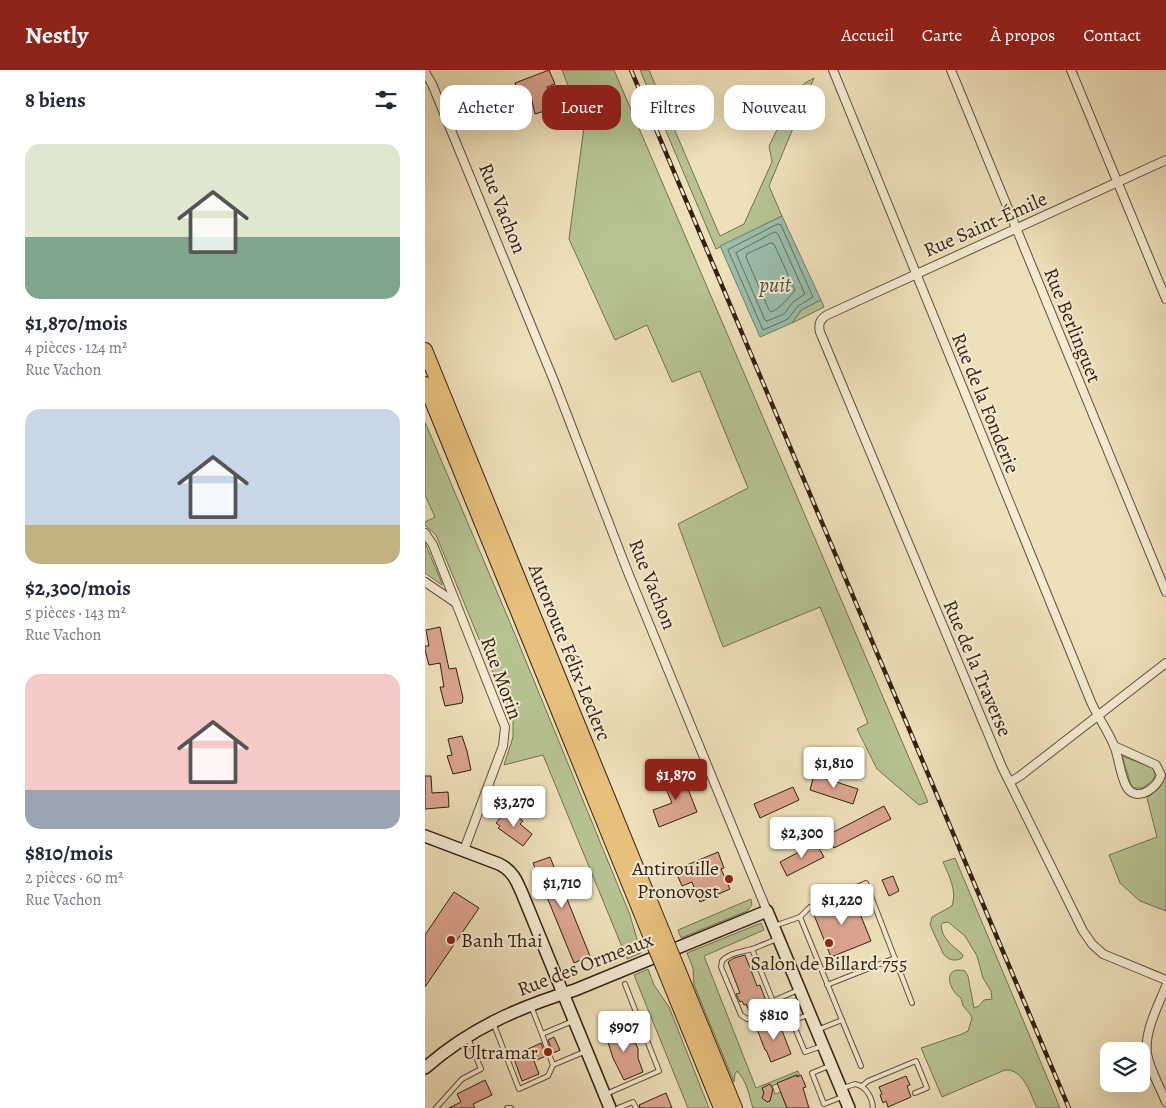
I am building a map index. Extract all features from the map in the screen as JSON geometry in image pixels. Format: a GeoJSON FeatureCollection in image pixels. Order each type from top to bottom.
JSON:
{"type":"FeatureCollection","features":[{"type":"Feature","properties":{"kind":"highway","name":"Autoroute Félix-Leclerc"},"geometry":{"type":"LineString","coordinates":[[425,350],[660,943]]}},
{"type":"Feature","properties":{"kind":"highway","name":"Autoroute Félix-Leclerc"},"geometry":{"type":"LineString","coordinates":[[425,384],[660,943],[735,1108]]}},
{"type":"Feature","properties":{"kind":"highway","name":"Autoroute Félix-Leclerc"},"geometry":{"type":"LineString","coordinates":[[669,964],[721,1108]]}},
{"type":"Feature","properties":{"kind":"street","name":"Rue de la Fonderie"},"geometry":{"type":"LineString","coordinates":[[833,70],[1098,716],[1114,746],[1126,784],[1129,790],[1135,794],[1142,794],[1156,785],[1161,775],[1156,764],[1114,746]]}},
{"type":"Feature","properties":{"kind":"street","name":"Rue Berlinguet"},"geometry":{"type":"LineString","coordinates":[[951,70],[1166,592]]}},
{"type":"Feature","properties":{"kind":"street"},"geometry":{"type":"LineString","coordinates":[[1071,70],[1166,299]]}},
{"type":"Feature","properties":{"kind":"street","name":"Rue Vachon"},"geometry":{"type":"LineString","coordinates":[[425,72],[432,84],[554,381],[627,570],[849,1108]]}},
{"type":"Feature","properties":{"kind":"street","name":"Rue Saint-Émile"},"geometry":{"type":"LineString","coordinates":[[819,322],[827,315],[1166,160]]}},
{"type":"Feature","properties":{"kind":"street","name":"Rue de la Traverse"},"geometry":{"type":"LineString","coordinates":[[819,322],[820,332],[1002,767],[1080,925],[1092,944],[1109,958],[1166,980]]}},
{"type":"Feature","properties":{"kind":"street","name":"Rue Morin"},"geometry":{"type":"LineString","coordinates":[[425,533],[433,545],[501,713],[505,730],[503,746],[464,850]]}},
{"type":"Feature","properties":{"kind":"street"},"geometry":{"type":"LineString","coordinates":[[425,582],[456,603]]}},
{"type":"Feature","properties":{"kind":"street"},"geometry":{"type":"LineString","coordinates":[[1010,782],[1166,663]]}},
{"type":"Feature","properties":{"kind":"street"},"geometry":{"type":"LineString","coordinates":[[425,836],[499,864],[511,872],[520,889],[610,1108]]}},
{"type":"Feature","properties":{"kind":"street","name":"Rue des Ormeaux"},"geometry":{"type":"LineString","coordinates":[[425,1068],[467,1036],[492,1021],[767,911]]}},
{"type":"Feature","properties":{"kind":"street"},"geometry":{"type":"LineString","coordinates":[[1166,986],[1149,1033],[1147,1048],[1149,1063],[1166,1102]]}},
{"type":"Feature","properties":{"kind":"lane"},"geometry":{"type":"LineString","coordinates":[[774,926],[800,917],[810,907],[866,883],[912,1003]]}},
{"type":"Feature","properties":{"kind":"lane"},"geometry":{"type":"LineString","coordinates":[[800,917],[861,1066]]}},
{"type":"Feature","properties":{"kind":"lane"},"geometry":{"type":"LineString","coordinates":[[753,949],[774,1004],[769,1012],[749,1019],[744,1018],[721,967],[721,963],[724,958],[779,938]]}},
{"type":"Feature","properties":{"kind":"lane"},"geometry":{"type":"LineString","coordinates":[[827,985],[895,958]]}},
{"type":"Feature","properties":{"kind":"lane"},"geometry":{"type":"LineString","coordinates":[[604,1095],[659,1071],[625,984]]}},
{"type":"Feature","properties":{"kind":"lane"},"geometry":{"type":"LineString","coordinates":[[773,1001],[800,989]]}},
{"type":"Feature","properties":{"kind":"lane"},"geometry":{"type":"LineString","coordinates":[[531,1004],[553,1065]]}},
{"type":"Feature","properties":{"kind":"lane"},"geometry":{"type":"LineString","coordinates":[[810,1014],[792,1022],[805,1052],[823,1045]]}},
{"type":"Feature","properties":{"kind":"lane"},"geometry":{"type":"LineString","coordinates":[[542,1034],[573,1020]]}},
{"type":"Feature","properties":{"kind":"lane"},"geometry":{"type":"LineString","coordinates":[[817,1030],[841,1020]]}},
{"type":"Feature","properties":{"kind":"lane"},"geometry":{"type":"LineString","coordinates":[[492,1021],[519,1089],[548,1076],[553,1065],[586,1051]]}},
{"type":"Feature","properties":{"kind":"lane"},"geometry":{"type":"LineString","coordinates":[[436,1108],[462,1079],[481,1068],[467,1036]]}},
{"type":"Feature","properties":{"kind":"lane"},"geometry":{"type":"LineString","coordinates":[[862,1086],[868,1081],[916,1061],[927,1088],[915,1093]]}},
{"type":"Feature","properties":{"kind":"lane"},"geometry":{"type":"LineString","coordinates":[[831,1065],[812,1073],[824,1104],[855,1084],[862,1086],[870,1096],[873,1108]]}},
{"type":"Feature","properties":{"kind":"lane"},"geometry":{"type":"LineString","coordinates":[[618,1108],[633,1102],[636,1108]]}},
{"type":"Feature","properties":{"kind":"shaded area"},"geometry":{"type":"Polygon","coordinates":[[[562,70],[614,70],[620,85],[568,85],[562,70]]]}},
{"type":"Feature","properties":{"kind":"shaded area"},"geometry":{"type":"Polygon","coordinates":[[[640,70],[649,70],[655,85],[646,85],[640,70]]]}},
{"type":"Feature","properties":{"kind":"shaded area"},"geometry":{"type":"Polygon","coordinates":[[[814,78],[811,85],[803,85],[805,83],[814,78]]]}},
{"type":"Feature","properties":{"kind":"shaded area"},"geometry":{"type":"Polygon","coordinates":[[[621,86],[631,110],[631,130],[640,130],[928,802],[919,805],[877,769],[857,729],[868,723],[820,607],[723,647],[678,524],[748,488],[700,371],[672,382],[647,325],[615,340],[569,239],[584,130],[621,130],[621,86]]]}},
{"type":"Feature","properties":{"kind":"shaded area"},"geometry":{"type":"Polygon","coordinates":[[[665,130],[675,130],[720,236],[744,224],[772,162],[769,146],[777,130],[792,130],[769,186],[782,216],[716,249],[665,130]]]}},
{"type":"Feature","properties":{"kind":"shaded area"},"geometry":{"type":"Polygon","coordinates":[[[821,300],[824,307],[792,323],[801,310],[821,300]]]}},
{"type":"Feature","properties":{"kind":"shaded area"},"geometry":{"type":"Polygon","coordinates":[[[425,422],[514,632],[630,915],[641,953],[627,959],[543,755],[504,765],[513,737],[513,721],[436,535],[425,525],[425,522],[435,517],[425,495],[425,422]]]}},
{"type":"Feature","properties":{"kind":"shaded area"},"geometry":{"type":"Polygon","coordinates":[[[425,543],[442,583],[442,585],[425,573],[425,543]]]}},
{"type":"Feature","properties":{"kind":"shaded area"},"geometry":{"type":"Polygon","coordinates":[[[1122,756],[1153,768],[1155,775],[1153,780],[1142,788],[1134,788],[1131,785],[1122,756]]]}},
{"type":"Feature","properties":{"kind":"shaded area"},"geometry":{"type":"Polygon","coordinates":[[[1166,772],[1166,911],[1140,901],[1120,883],[1109,855],[1157,837],[1147,798],[1160,787],[1166,772]]]}},
{"type":"Feature","properties":{"kind":"shaded area"},"geometry":{"type":"Polygon","coordinates":[[[955,858],[1060,1108],[1037,1108],[1022,1078],[1012,1071],[1005,1070],[942,1097],[921,1048],[968,1031],[972,1018],[963,1006],[961,998],[950,984],[949,979],[953,971],[965,971],[968,976],[974,1008],[979,1006],[984,1000],[992,999],[991,991],[983,978],[977,956],[965,936],[948,922],[941,925],[946,939],[963,955],[962,958],[951,960],[943,953],[930,925],[932,917],[952,906],[953,889],[943,862],[955,858]]]}},
{"type":"Feature","properties":{"kind":"shaded area"},"geometry":{"type":"Polygon","coordinates":[[[751,899],[752,905],[747,911],[681,938],[678,930],[751,899]]]}},
{"type":"Feature","properties":{"kind":"shaded area"},"geometry":{"type":"Polygon","coordinates":[[[761,923],[764,930],[704,956],[756,1088],[798,1071],[800,1076],[796,1075],[772,1086],[775,1094],[781,1092],[787,1108],[753,1108],[745,1084],[737,1071],[734,1082],[694,985],[693,968],[687,953],[761,923]]]}},
{"type":"Feature","properties":{"kind":"shaded area"},"geometry":{"type":"Polygon","coordinates":[[[648,969],[654,985],[669,1007],[709,1108],[688,1108],[634,975],[648,969]]]}},
{"type":"Feature","properties":{"kind":"water","name":"puit"},"geometry":{"type":"Polygon","coordinates":[[[782,216],[821,300],[801,310],[792,323],[760,337],[720,246],[782,216]]]}},
{"type":"Feature","properties":{"kind":"building"},"geometry":{"type":"Polygon","coordinates":[[[549,70],[555,84],[542,85],[542,112],[535,114],[532,101],[532,85],[516,85],[515,83],[549,70]]]}},
{"type":"Feature","properties":{"kind":"building"},"geometry":{"type":"Polygon","coordinates":[[[440,627],[449,669],[456,668],[463,698],[462,703],[445,706],[440,687],[444,687],[440,663],[429,665],[425,650],[425,646],[429,646],[426,630],[440,627]]]}},
{"type":"Feature","properties":{"kind":"building"},"geometry":{"type":"Polygon","coordinates":[[[462,736],[471,770],[453,774],[447,756],[452,755],[448,739],[462,736]]]}},
{"type":"Feature","properties":{"kind":"building"},"geometry":{"type":"Polygon","coordinates":[[[681,771],[697,812],[659,827],[653,810],[672,803],[662,779],[681,771]]]}},
{"type":"Feature","properties":{"kind":"building"},"geometry":{"type":"Polygon","coordinates":[[[814,775],[858,789],[853,804],[810,790],[814,775]]]}},
{"type":"Feature","properties":{"kind":"building"},"geometry":{"type":"Polygon","coordinates":[[[425,776],[431,776],[432,793],[448,792],[449,807],[425,809],[425,776]]]}},
{"type":"Feature","properties":{"kind":"building"},"geometry":{"type":"Polygon","coordinates":[[[793,787],[799,800],[760,818],[754,804],[793,787]]]}},
{"type":"Feature","properties":{"kind":"building"},"geometry":{"type":"Polygon","coordinates":[[[884,806],[891,819],[834,848],[828,835],[884,806]]]}},
{"type":"Feature","properties":{"kind":"building"},"geometry":{"type":"Polygon","coordinates":[[[507,810],[523,821],[520,824],[532,834],[523,846],[498,828],[500,826],[496,823],[507,810]]]}},
{"type":"Feature","properties":{"kind":"building"},"geometry":{"type":"Polygon","coordinates":[[[816,843],[824,857],[787,876],[780,862],[816,843]]]}},
{"type":"Feature","properties":{"kind":"building"},"geometry":{"type":"Polygon","coordinates":[[[718,852],[724,868],[721,869],[730,889],[700,902],[692,882],[682,886],[675,870],[718,852]]]}},
{"type":"Feature","properties":{"kind":"building"},"geometry":{"type":"Polygon","coordinates":[[[550,857],[590,956],[574,963],[533,863],[550,857]]]}},
{"type":"Feature","properties":{"kind":"building"},"geometry":{"type":"Polygon","coordinates":[[[893,876],[899,891],[889,896],[882,880],[893,876]]]}},
{"type":"Feature","properties":{"kind":"building"},"geometry":{"type":"Polygon","coordinates":[[[454,892],[479,908],[425,987],[425,935],[454,892]]]}},
{"type":"Feature","properties":{"kind":"building"},"geometry":{"type":"Polygon","coordinates":[[[852,894],[871,941],[831,957],[812,910],[852,894]]]}},
{"type":"Feature","properties":{"kind":"building"},"geometry":{"type":"Polygon","coordinates":[[[745,955],[757,986],[760,985],[766,1001],[763,1002],[765,1007],[750,1013],[746,1004],[744,1005],[742,1001],[740,1002],[736,994],[740,993],[728,962],[745,955]]]}},
{"type":"Feature","properties":{"kind":"building"},"geometry":{"type":"Polygon","coordinates":[[[778,1020],[791,1054],[771,1062],[757,1029],[778,1020]]]}},
{"type":"Feature","properties":{"kind":"building"},"geometry":{"type":"Polygon","coordinates":[[[624,1025],[630,1041],[636,1044],[643,1072],[624,1080],[613,1058],[605,1033],[624,1025]]]}},
{"type":"Feature","properties":{"kind":"building"},"geometry":{"type":"Polygon","coordinates":[[[554,1037],[560,1050],[553,1053],[548,1040],[554,1037]]]}},
{"type":"Feature","properties":{"kind":"building"},"geometry":{"type":"Polygon","coordinates":[[[541,1043],[546,1056],[534,1061],[539,1074],[522,1081],[513,1056],[541,1043]]]}},
{"type":"Feature","properties":{"kind":"building"},"geometry":{"type":"Polygon","coordinates":[[[797,1075],[797,1077],[801,1075],[806,1087],[803,1088],[809,1108],[787,1108],[777,1083],[797,1075]]]}},
{"type":"Feature","properties":{"kind":"building"},"geometry":{"type":"Polygon","coordinates":[[[906,1076],[910,1085],[907,1086],[911,1097],[888,1107],[886,1101],[883,1103],[879,1087],[906,1076]]]}},
{"type":"Feature","properties":{"kind":"building"},"geometry":{"type":"Polygon","coordinates":[[[485,1080],[492,1095],[473,1104],[475,1108],[449,1108],[461,1102],[457,1094],[485,1080]]]}},
{"type":"Feature","properties":{"kind":"building"},"geometry":{"type":"Polygon","coordinates":[[[770,1084],[773,1089],[770,1101],[767,1102],[762,1098],[764,1093],[762,1088],[770,1084]]]}},
{"type":"Feature","properties":{"kind":"building"},"geometry":{"type":"Polygon","coordinates":[[[666,1093],[672,1108],[640,1108],[639,1105],[666,1093]]]}},
{"type":"Feature","properties":{"kind":"railway"},"geometry":{"type":"LineString","coordinates":[[631,70],[1069,1108]]}},
{"type":"Feature","properties":{"kind":"place","name":"Antirouille Pronovost"},"geometry":{"type":"Point","coordinates":[729,879]}},
{"type":"Feature","properties":{"kind":"place","name":"Banh Thai"},"geometry":{"type":"Point","coordinates":[451,940]}},
{"type":"Feature","properties":{"kind":"place","name":"Salon de Billard 755"},"geometry":{"type":"Point","coordinates":[829,943]}},
{"type":"Feature","properties":{"kind":"place","name":"Ultramar"},"geometry":{"type":"Point","coordinates":[548,1052]}}]}
